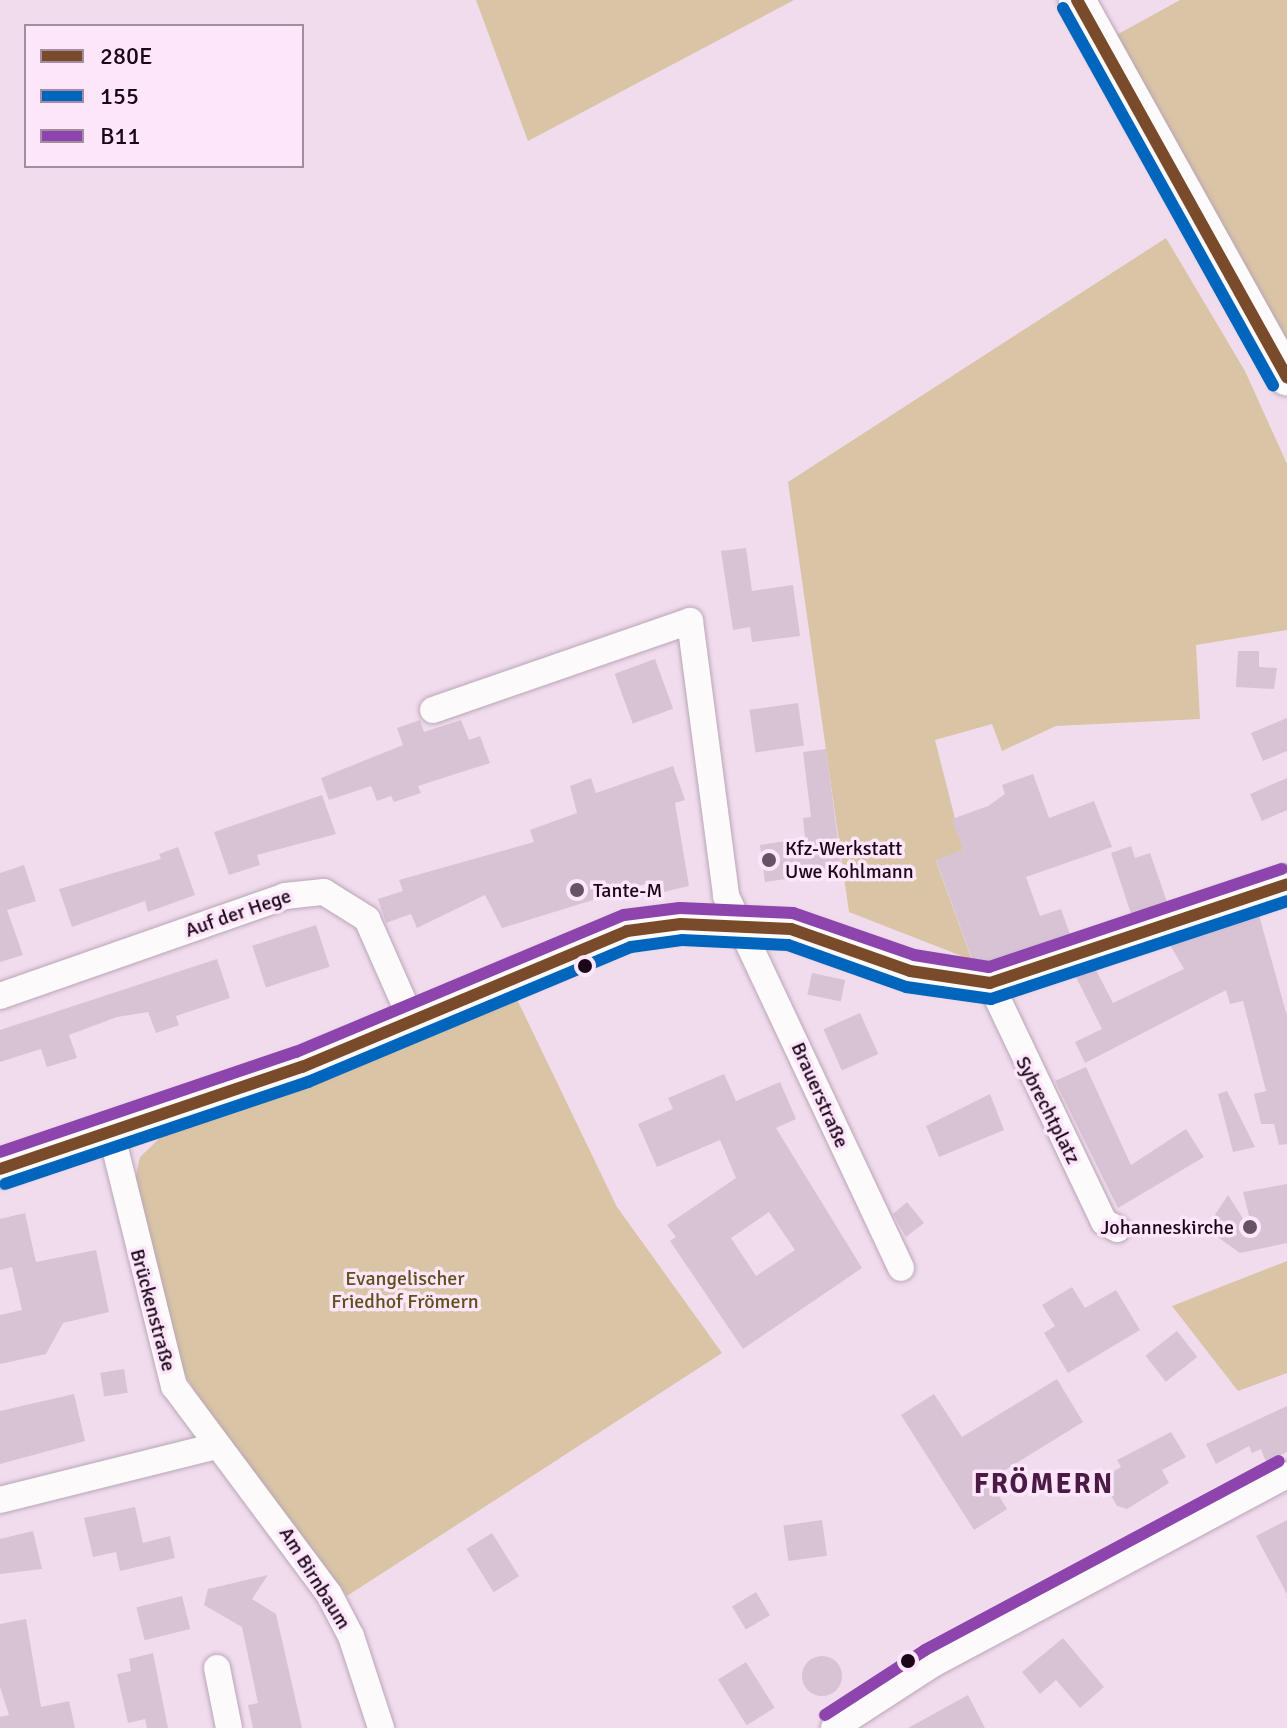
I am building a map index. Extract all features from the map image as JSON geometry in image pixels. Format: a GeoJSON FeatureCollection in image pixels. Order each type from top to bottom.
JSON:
{"type":"FeatureCollection","features":[{"type":"Feature","properties":{"kind":"main road"},"geometry":{"type":"LineString","coordinates":[[1077,0],[1287,377]]}},
{"type":"Feature","properties":{"kind":"main road"},"geometry":{"type":"LineString","coordinates":[[0,1169],[111,1132],[412,1021],[627,931],[736,924],[791,929],[910,971],[990,983],[1287,884]]}},
{"type":"Feature","properties":{"kind":"street","name":"Brauerstraße"},"geometry":{"type":"LineString","coordinates":[[433,710],[690,621],[724,885],[736,924],[764,967],[901,1268]]}},
{"type":"Feature","properties":{"kind":"street","name":"Auf der Hege"},"geometry":{"type":"LineString","coordinates":[[0,996],[315,892],[341,897],[367,919],[412,1021]]}},
{"type":"Feature","properties":{"kind":"street","name":"Sybrechtplatz"},"geometry":{"type":"LineString","coordinates":[[990,983],[1104,1222],[1117,1229]]}},
{"type":"Feature","properties":{"kind":"street","name":"Brückenstraße"},"geometry":{"type":"LineString","coordinates":[[111,1132],[159,1344],[174,1386],[217,1446]]}},
{"type":"Feature","properties":{"kind":"street"},"geometry":{"type":"LineString","coordinates":[[0,1500],[217,1446]]}},
{"type":"Feature","properties":{"kind":"street","name":"Am Birnbaum"},"geometry":{"type":"LineString","coordinates":[[217,1446],[329,1594],[351,1636],[381,1728]]}},
{"type":"Feature","properties":{"kind":"street"},"geometry":{"type":"LineString","coordinates":[[834,1728],[933,1664],[1287,1475]]}},
{"type":"Feature","properties":{"kind":"street"},"geometry":{"type":"LineString","coordinates":[[217,1668],[229,1728]]}},
{"type":"Feature","properties":{"kind":"green space"},"geometry":{"type":"Polygon","coordinates":[[[476,0],[794,0],[528,141],[476,0]]]}},
{"type":"Feature","properties":{"kind":"green space"},"geometry":{"type":"Polygon","coordinates":[[[1180,0],[1287,0],[1287,341],[1111,38],[1180,0]]]}},
{"type":"Feature","properties":{"kind":"green space"},"geometry":{"type":"Polygon","coordinates":[[[1166,238],[1245,371],[1287,464],[1287,630],[1196,645],[1200,719],[1056,726],[1002,751],[992,724],[935,740],[963,850],[936,861],[972,960],[849,912],[788,482],[1166,238]]]}},
{"type":"Feature","properties":{"kind":"green space","name":"Evangelischer Friedhof Frömern"},"geometry":{"type":"Polygon","coordinates":[[[512,989],[617,1207],[722,1353],[347,1596],[201,1403],[176,1358],[134,1184],[140,1157],[162,1136],[386,1053],[512,989]]]}},
{"type":"Feature","properties":{"kind":"green space"},"geometry":{"type":"Polygon","coordinates":[[[1287,1261],[1287,1373],[1238,1391],[1172,1306],[1287,1261]]]}},
{"type":"Feature","properties":{"kind":"building"},"geometry":{"type":"Polygon","coordinates":[[[746,548],[752,591],[793,585],[800,636],[752,642],[750,627],[733,630],[721,551],[746,548]]]}},
{"type":"Feature","properties":{"kind":"building"},"geometry":{"type":"Polygon","coordinates":[[[1238,651],[1259,651],[1259,667],[1277,668],[1274,689],[1236,687],[1238,651]]]}},
{"type":"Feature","properties":{"kind":"building"},"geometry":{"type":"Polygon","coordinates":[[[655,659],[673,709],[633,724],[615,674],[655,659]]]}},
{"type":"Feature","properties":{"kind":"building"},"geometry":{"type":"Polygon","coordinates":[[[798,703],[804,746],[755,752],[749,710],[798,703]]]}},
{"type":"Feature","properties":{"kind":"building"},"geometry":{"type":"Polygon","coordinates":[[[1287,718],[1287,751],[1263,761],[1251,733],[1287,718]]]}},
{"type":"Feature","properties":{"kind":"building"},"geometry":{"type":"Polygon","coordinates":[[[420,720],[424,732],[461,720],[469,740],[480,736],[490,763],[418,786],[421,793],[394,802],[391,796],[377,801],[371,786],[329,800],[321,778],[403,745],[397,728],[420,720]]]}},
{"type":"Feature","properties":{"kind":"building"},"geometry":{"type":"Polygon","coordinates":[[[826,749],[842,871],[765,882],[760,845],[805,838],[803,818],[811,817],[803,752],[826,749]]]}},
{"type":"Feature","properties":{"kind":"building"},"geometry":{"type":"Polygon","coordinates":[[[673,766],[685,800],[675,803],[689,886],[651,895],[648,883],[502,928],[485,895],[417,928],[411,914],[386,923],[378,899],[403,891],[399,880],[534,842],[530,830],[577,813],[570,786],[591,778],[596,793],[673,766]]]}},
{"type":"Feature","properties":{"kind":"building"},"geometry":{"type":"Polygon","coordinates":[[[1033,774],[1049,818],[1094,801],[1112,847],[1026,877],[1040,916],[1061,909],[1070,934],[988,961],[972,959],[936,860],[963,850],[952,819],[988,806],[1005,794],[1002,785],[1033,774]]]}},
{"type":"Feature","properties":{"kind":"building"},"geometry":{"type":"Polygon","coordinates":[[[1287,778],[1287,810],[1262,821],[1250,794],[1287,778]]]}},
{"type":"Feature","properties":{"kind":"building"},"geometry":{"type":"Polygon","coordinates":[[[322,795],[336,834],[257,855],[260,865],[229,875],[214,832],[322,795]]]}},
{"type":"Feature","properties":{"kind":"building"},"geometry":{"type":"Polygon","coordinates":[[[1131,846],[1135,858],[1150,853],[1167,902],[1131,914],[1111,853],[1131,846]]]}},
{"type":"Feature","properties":{"kind":"building"},"geometry":{"type":"Polygon","coordinates":[[[178,847],[195,895],[148,912],[145,901],[72,927],[59,889],[161,859],[159,854],[178,847]]]}},
{"type":"Feature","properties":{"kind":"building"},"geometry":{"type":"Polygon","coordinates":[[[24,865],[36,901],[7,910],[23,955],[0,962],[0,873],[24,865]]]}},
{"type":"Feature","properties":{"kind":"building"},"geometry":{"type":"Polygon","coordinates":[[[1259,915],[1287,1016],[1287,1144],[1279,1145],[1274,1124],[1261,1124],[1254,1094],[1266,1091],[1243,1001],[1230,1004],[1226,990],[1085,1063],[1075,1042],[1102,1029],[1076,977],[1096,970],[1113,1003],[1184,969],[1170,945],[1259,915]]]}},
{"type":"Feature","properties":{"kind":"building"},"geometry":{"type":"Polygon","coordinates":[[[316,925],[330,967],[266,988],[252,946],[316,925]]]}},
{"type":"Feature","properties":{"kind":"building"},"geometry":{"type":"Polygon","coordinates":[[[217,959],[230,998],[176,1016],[179,1025],[156,1033],[148,1012],[117,1017],[69,1035],[77,1058],[47,1067],[41,1049],[0,1062],[0,1030],[217,959]]]}},
{"type":"Feature","properties":{"kind":"building"},"geometry":{"type":"Polygon","coordinates":[[[812,973],[845,980],[841,1002],[807,995],[812,973]]]}},
{"type":"Feature","properties":{"kind":"building"},"geometry":{"type":"Polygon","coordinates":[[[860,1013],[878,1054],[842,1070],[823,1029],[860,1013]]]}},
{"type":"Feature","properties":{"kind":"building"},"geometry":{"type":"Polygon","coordinates":[[[1086,1067],[1131,1165],[1186,1129],[1204,1157],[1118,1208],[1055,1081],[1086,1067]]]}},
{"type":"Feature","properties":{"kind":"building"},"geometry":{"type":"Polygon","coordinates":[[[724,1074],[736,1101],[780,1082],[796,1119],[776,1128],[862,1268],[743,1349],[670,1241],[676,1237],[667,1225],[736,1178],[720,1140],[657,1167],[638,1124],[673,1109],[668,1098],[724,1074]],[[769,1212],[731,1238],[756,1276],[795,1250],[769,1212]]]}},
{"type":"Feature","properties":{"kind":"building"},"geometry":{"type":"Polygon","coordinates":[[[1227,1091],[1255,1147],[1233,1152],[1218,1094],[1227,1091]]]}},
{"type":"Feature","properties":{"kind":"building"},"geometry":{"type":"Polygon","coordinates":[[[990,1094],[1004,1130],[939,1157],[926,1126],[990,1094]]]}},
{"type":"Feature","properties":{"kind":"building","name":"Johanneskirche"},"geometry":{"type":"Polygon","coordinates":[[[1287,1184],[1287,1243],[1240,1253],[1216,1236],[1212,1219],[1228,1195],[1254,1236],[1243,1192],[1287,1184]]]}},
{"type":"Feature","properties":{"kind":"building"},"geometry":{"type":"Polygon","coordinates":[[[907,1202],[924,1223],[906,1237],[893,1214],[907,1202]]]}},
{"type":"Feature","properties":{"kind":"building"},"geometry":{"type":"Polygon","coordinates":[[[25,1213],[36,1262],[96,1250],[109,1312],[63,1323],[46,1354],[0,1364],[0,1315],[22,1310],[12,1267],[0,1270],[0,1219],[25,1213]]]}},
{"type":"Feature","properties":{"kind":"building"},"geometry":{"type":"Polygon","coordinates":[[[1072,1287],[1085,1308],[1116,1290],[1140,1330],[1068,1373],[1044,1333],[1055,1326],[1042,1305],[1072,1287]]]}},
{"type":"Feature","properties":{"kind":"building"},"geometry":{"type":"Polygon","coordinates":[[[1177,1331],[1197,1357],[1166,1382],[1145,1356],[1177,1331]]]}},
{"type":"Feature","properties":{"kind":"building"},"geometry":{"type":"Polygon","coordinates":[[[124,1369],[128,1393],[104,1396],[100,1373],[124,1369]]]}},
{"type":"Feature","properties":{"kind":"building"},"geometry":{"type":"Polygon","coordinates":[[[1057,1379],[1083,1422],[989,1480],[1007,1509],[974,1530],[901,1415],[934,1394],[962,1437],[1057,1379]]]}},
{"type":"Feature","properties":{"kind":"building"},"geometry":{"type":"Polygon","coordinates":[[[74,1394],[85,1441],[0,1464],[0,1411],[74,1394]]]}},
{"type":"Feature","properties":{"kind":"building"},"geometry":{"type":"Polygon","coordinates":[[[1287,1406],[1287,1452],[1266,1462],[1261,1449],[1252,1453],[1249,1446],[1216,1464],[1206,1444],[1287,1406]]]}},
{"type":"Feature","properties":{"kind":"building"},"geometry":{"type":"Polygon","coordinates":[[[1171,1432],[1186,1457],[1162,1470],[1169,1483],[1127,1509],[1117,1506],[1101,1478],[1121,1467],[1117,1460],[1171,1432]]]}},
{"type":"Feature","properties":{"kind":"building"},"geometry":{"type":"Polygon","coordinates":[[[135,1507],[143,1543],[170,1536],[175,1558],[120,1571],[116,1552],[93,1557],[84,1518],[135,1507]]]}},
{"type":"Feature","properties":{"kind":"building"},"geometry":{"type":"Polygon","coordinates":[[[822,1520],[827,1556],[788,1561],[783,1525],[822,1520]]]}},
{"type":"Feature","properties":{"kind":"building"},"geometry":{"type":"Polygon","coordinates":[[[1287,1520],[1287,1594],[1256,1536],[1287,1520]]]}},
{"type":"Feature","properties":{"kind":"building"},"geometry":{"type":"Polygon","coordinates":[[[33,1531],[42,1569],[0,1574],[0,1539],[33,1531]]]}},
{"type":"Feature","properties":{"kind":"building"},"geometry":{"type":"Polygon","coordinates":[[[492,1533],[519,1576],[494,1592],[467,1549],[492,1533]]]}},
{"type":"Feature","properties":{"kind":"building"},"geometry":{"type":"Polygon","coordinates":[[[268,1575],[252,1599],[276,1614],[302,1728],[253,1728],[248,1705],[258,1703],[242,1627],[204,1605],[208,1589],[268,1575]]]}},
{"type":"Feature","properties":{"kind":"building"},"geometry":{"type":"Polygon","coordinates":[[[756,1592],[770,1615],[746,1630],[732,1606],[756,1592]]]}},
{"type":"Feature","properties":{"kind":"building"},"geometry":{"type":"Polygon","coordinates":[[[182,1596],[190,1629],[145,1640],[136,1607],[182,1596]]]}},
{"type":"Feature","properties":{"kind":"building"},"geometry":{"type":"Polygon","coordinates":[[[26,1619],[41,1707],[69,1701],[75,1728],[0,1728],[0,1717],[9,1715],[0,1687],[0,1624],[26,1619]]]}},
{"type":"Feature","properties":{"kind":"building"},"geometry":{"type":"Polygon","coordinates":[[[1063,1638],[1104,1687],[1080,1708],[1056,1680],[1040,1694],[1022,1672],[1063,1638]]]}},
{"type":"Feature","properties":{"kind":"building"},"geometry":{"type":"Polygon","coordinates":[[[153,1653],[168,1728],[147,1728],[145,1719],[128,1723],[117,1674],[131,1671],[129,1659],[153,1653]]]}},
{"type":"Feature","properties":{"kind":"building"},"geometry":{"type":"Polygon","coordinates":[[[822,1656],[836,1662],[842,1676],[836,1690],[822,1696],[808,1690],[802,1676],[808,1662],[822,1656]]]}},
{"type":"Feature","properties":{"kind":"building"},"geometry":{"type":"Polygon","coordinates":[[[746,1662],[775,1708],[747,1725],[718,1679],[746,1662]]]}},
{"type":"Feature","properties":{"kind":"building"},"geometry":{"type":"Polygon","coordinates":[[[968,1695],[985,1728],[908,1728],[968,1695]]]}},
{"type":"Feature","properties":{"kind":"transit line","name":"280E"},"geometry":{"type":"LineString","coordinates":[[1077,0],[1287,377]]}},
{"type":"Feature","properties":{"kind":"transit line","name":"155"},"geometry":{"type":"LineString","coordinates":[[1063,8],[1273,385]]}},
{"type":"Feature","properties":{"kind":"transit line","name":"B11"},"geometry":{"type":"LineString","coordinates":[[0,1152],[296,1052],[624,915],[680,908],[793,913],[914,955],[989,967],[1282,869]]}},
{"type":"Feature","properties":{"kind":"transit line","name":"280E"},"geometry":{"type":"LineString","coordinates":[[0,1169],[302,1067],[627,931],[681,924],[791,929],[910,971],[990,983],[1287,884]]}},
{"type":"Feature","properties":{"kind":"transit line","name":"155"},"geometry":{"type":"LineString","coordinates":[[5,1184],[308,1082],[631,947],[682,940],[788,945],[906,987],[991,999],[1287,901]]}},
{"type":"Feature","properties":{"kind":"transit line","name":"B11"},"geometry":{"type":"LineString","coordinates":[[825,1715],[925,1650],[1279,1461]]}},
{"type":"Feature","properties":{"kind":"place","name":"Kfz-Werkstatt Uwe Kohlmann"},"geometry":{"type":"Point","coordinates":[769,860]}},
{"type":"Feature","properties":{"kind":"place","name":"Tante-M"},"geometry":{"type":"Point","coordinates":[577,890]}},
{"type":"Feature","properties":{"kind":"place","name":"Johanneskirche"},"geometry":{"type":"Point","coordinates":[1250,1227]}},
{"type":"Feature","properties":{"kind":"district","name":"FRÖMERN"},"geometry":{"type":"Point","coordinates":[1044,1484]}}]}
